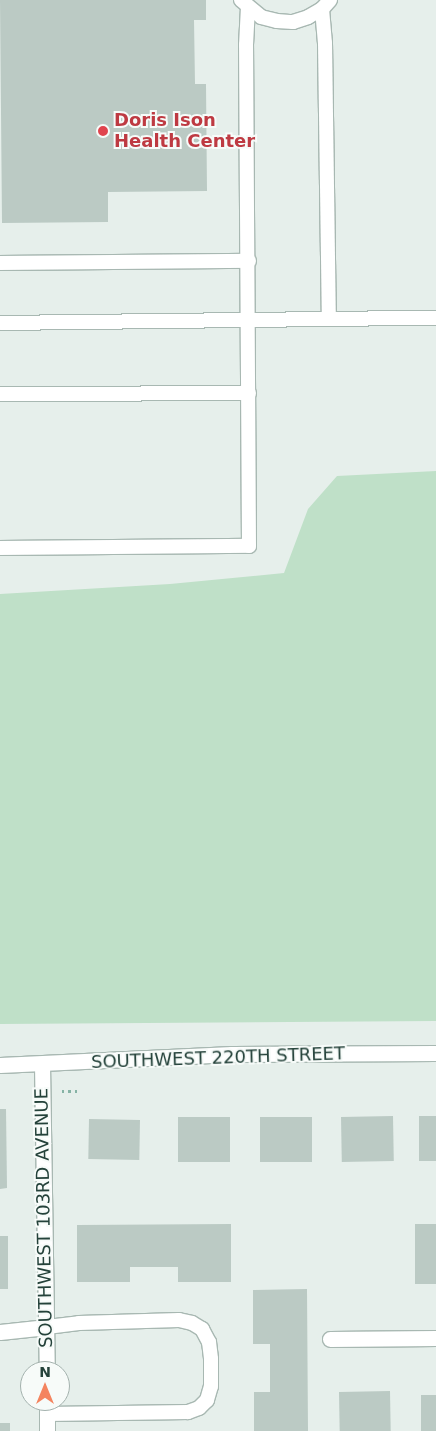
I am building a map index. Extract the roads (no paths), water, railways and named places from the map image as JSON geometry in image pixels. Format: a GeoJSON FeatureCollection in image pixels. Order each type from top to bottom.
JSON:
{"type":"FeatureCollection","features":[{"type":"Feature","properties":{"kind":"street","name":"SOUTHWEST 220TH STREET"},"geometry":{"type":"LineString","coordinates":[[0,1065],[232,1054],[436,1053]]}},
{"type":"Feature","properties":{"kind":"street","name":"SOUTHWEST 103RD AVENUE"},"geometry":{"type":"LineString","coordinates":[[42,1064],[47,1361]]}},
{"type":"Feature","properties":{"kind":"street"},"geometry":{"type":"LineString","coordinates":[[0,1332],[47,1327]]}},
{"type":"Feature","properties":{"kind":"street"},"geometry":{"type":"LineString","coordinates":[[330,1339],[436,1338]]}},
{"type":"Feature","properties":{"kind":"street"},"geometry":{"type":"LineString","coordinates":[[47,1411],[47,1431]]}},
{"type":"Feature","properties":{"kind":"lane"},"geometry":{"type":"LineString","coordinates":[[245,4],[261,17],[277,22],[293,22],[308,18],[326,5]]}},
{"type":"Feature","properties":{"kind":"lane"},"geometry":{"type":"LineString","coordinates":[[0,548],[249,546],[249,261],[245,4]]}},
{"type":"Feature","properties":{"kind":"lane"},"geometry":{"type":"LineString","coordinates":[[326,5],[329,319]]}},
{"type":"Feature","properties":{"kind":"lane"},"geometry":{"type":"LineString","coordinates":[[0,263],[249,261]]}},
{"type":"Feature","properties":{"kind":"lane"},"geometry":{"type":"LineString","coordinates":[[0,323],[436,318]]}},
{"type":"Feature","properties":{"kind":"lane"},"geometry":{"type":"LineString","coordinates":[[0,394],[249,393]]}},
{"type":"Feature","properties":{"kind":"lane"},"geometry":{"type":"LineString","coordinates":[[47,1327],[79,1323],[179,1320],[192,1323],[202,1329],[209,1342],[211,1386],[207,1400],[199,1408],[188,1412],[70,1408]]}},
{"type":"Feature","properties":{"kind":"place","name":"Doris Ison Health Center"},"geometry":{"type":"Point","coordinates":[103,131]}}]}
